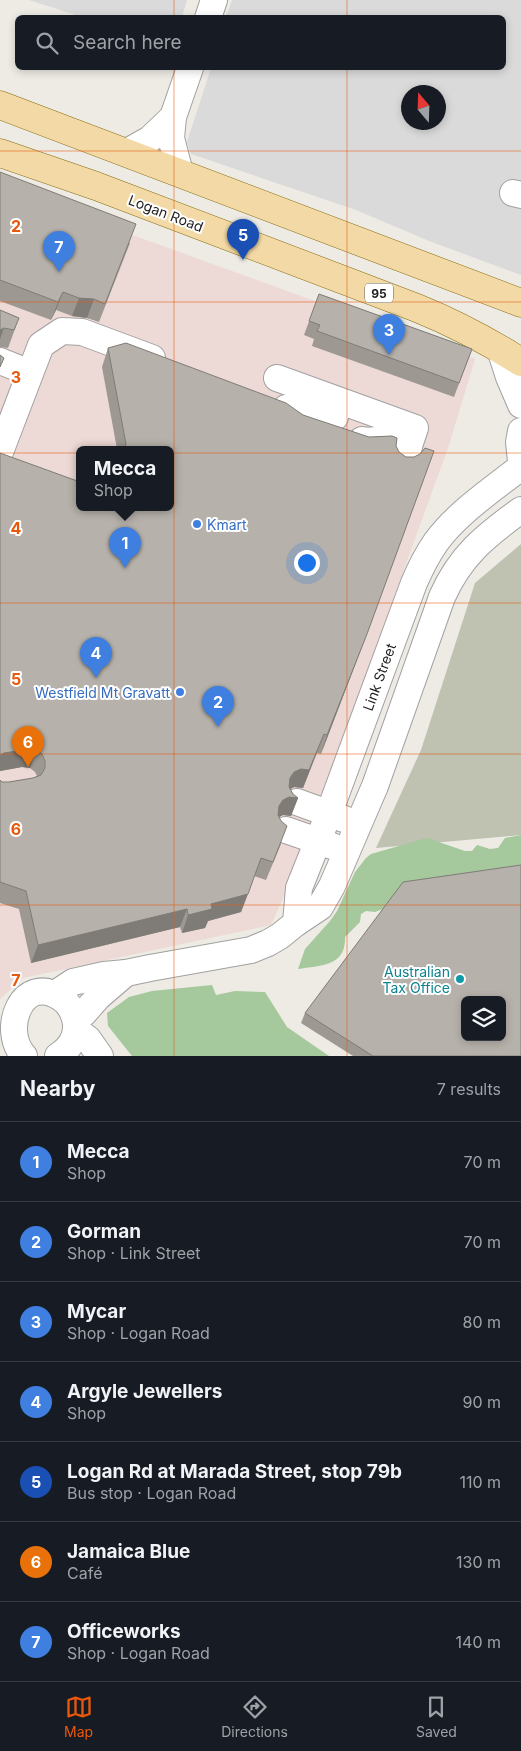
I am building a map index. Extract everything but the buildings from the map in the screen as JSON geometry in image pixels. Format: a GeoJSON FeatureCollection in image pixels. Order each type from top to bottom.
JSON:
{"type":"FeatureCollection","features":[{"type":"Feature","properties":{"kind":"main road"},"geometry":{"type":"LineString","coordinates":[[0,105],[521,303]]}},
{"type":"Feature","properties":{"kind":"main road","name":"Logan Road"},"geometry":{"type":"LineString","coordinates":[[2,155],[96,186],[418,308],[455,324],[511,356]]}},
{"type":"Feature","properties":{"kind":"street"},"geometry":{"type":"LineString","coordinates":[[209,15],[214,0]]}},
{"type":"Feature","properties":{"kind":"street"},"geometry":{"type":"LineString","coordinates":[[180,173],[171,138],[173,117],[189,70]]}},
{"type":"Feature","properties":{"kind":"street"},"geometry":{"type":"LineString","coordinates":[[127,152],[150,139],[173,117]]}},
{"type":"Feature","properties":{"kind":"street"},"geometry":{"type":"LineString","coordinates":[[0,452],[41,345],[62,331],[82,332],[175,366]]}},
{"type":"Feature","properties":{"kind":"street"},"geometry":{"type":"LineString","coordinates":[[511,356],[509,377],[521,405]]}},
{"type":"Feature","properties":{"kind":"street"},"geometry":{"type":"LineString","coordinates":[[1,361],[30,373]]}},
{"type":"Feature","properties":{"kind":"street"},"geometry":{"type":"LineString","coordinates":[[365,428],[277,396],[301,419],[367,441],[387,439],[407,454]]}},
{"type":"Feature","properties":{"kind":"street"},"geometry":{"type":"LineString","coordinates":[[521,431],[519,442],[521,460]]}},
{"type":"Feature","properties":{"kind":"street","name":"Link Street"},"geometry":{"type":"LineString","coordinates":[[296,923],[299,888],[329,813],[414,583],[426,557],[437,540],[453,523],[521,467]]}},
{"type":"Feature","properties":{"kind":"street"},"geometry":{"type":"LineString","coordinates":[[55,994],[73,982],[104,974],[126,973],[251,950],[280,936],[320,907],[332,886],[385,760],[450,578],[465,557],[480,541],[521,510]]}},
{"type":"Feature","properties":{"kind":"street"},"geometry":{"type":"LineString","coordinates":[[297,802],[359,824]]}},
{"type":"Feature","properties":{"kind":"street"},"geometry":{"type":"LineString","coordinates":[[286,830],[347,850]]}},
{"type":"Feature","properties":{"kind":"street"},"geometry":{"type":"LineString","coordinates":[[63,1055],[69,1046],[75,1024],[98,997],[126,973]]}},
{"type":"Feature","properties":{"kind":"street"},"geometry":{"type":"LineString","coordinates":[[12,1049],[7,1033],[5,1012],[24,996],[34,992],[44,992],[55,994],[64,1000],[70,1008],[75,1024],[100,1056]]}},
{"type":"Feature","properties":{"kind":"shaded area"},"geometry":{"type":"Polygon","coordinates":[[[29,0],[187,0],[183,15],[76,15],[29,0]]]}},
{"type":"Feature","properties":{"kind":"shaded area"},"geometry":{"type":"Polygon","coordinates":[[[232,0],[521,0],[521,275],[429,241],[356,210],[191,154],[187,142],[210,70],[506,70],[506,15],[227,15],[232,0]]]}},
{"type":"Feature","properties":{"kind":"shaded area","name":"Westfield Mt Gravatt"},"geometry":{"type":"Polygon","coordinates":[[[0,187],[475,359],[449,445],[293,876],[271,925],[23,978],[0,999],[0,187]]]}},
{"type":"Feature","properties":{"kind":"shaded area"},"geometry":{"type":"Polygon","coordinates":[[[521,544],[521,835],[376,848],[421,750],[475,583],[521,544]]]}},
{"type":"Feature","properties":{"kind":"green space"},"geometry":{"type":"Polygon","coordinates":[[[521,835],[521,875],[388,907],[375,912],[366,911],[361,914],[360,922],[345,937],[344,947],[336,959],[323,965],[298,969],[305,949],[337,911],[355,872],[371,854],[427,838],[465,851],[472,851],[477,845],[490,849],[498,848],[505,838],[521,835]]]}},
{"type":"Feature","properties":{"kind":"green space"},"geometry":{"type":"Polygon","coordinates":[[[212,985],[216,995],[235,991],[265,992],[287,1027],[329,1056],[132,1056],[108,1026],[107,1013],[129,997],[152,991],[212,985]]]}},
{"type":"Feature","properties":{"kind":"place","name":"Logan Rd at Marada Street, stop 79b"},"geometry":{"type":"Point","coordinates":[243,260]}},
{"type":"Feature","properties":{"kind":"place","name":"Officeworks"},"geometry":{"type":"Point","coordinates":[59,272]}},
{"type":"Feature","properties":{"kind":"place","name":"Mycar"},"geometry":{"type":"Point","coordinates":[389,355]}},
{"type":"Feature","properties":{"kind":"place","name":"Kmart"},"geometry":{"type":"Point","coordinates":[197,524]}},
{"type":"Feature","properties":{"kind":"place","name":"Mecca"},"geometry":{"type":"Point","coordinates":[125,568]}},
{"type":"Feature","properties":{"kind":"place","name":"Argyle Jewellers"},"geometry":{"type":"Point","coordinates":[96,678]}},
{"type":"Feature","properties":{"kind":"place","name":"Westfield Mt Gravatt"},"geometry":{"type":"Point","coordinates":[180,692]}},
{"type":"Feature","properties":{"kind":"place","name":"Gorman"},"geometry":{"type":"Point","coordinates":[218,727]}},
{"type":"Feature","properties":{"kind":"place","name":"Jamaica Blue"},"geometry":{"type":"Point","coordinates":[28,767]}},
{"type":"Feature","properties":{"kind":"place","name":"Australian Tax Office"},"geometry":{"type":"Point","coordinates":[460,979]}}]}
